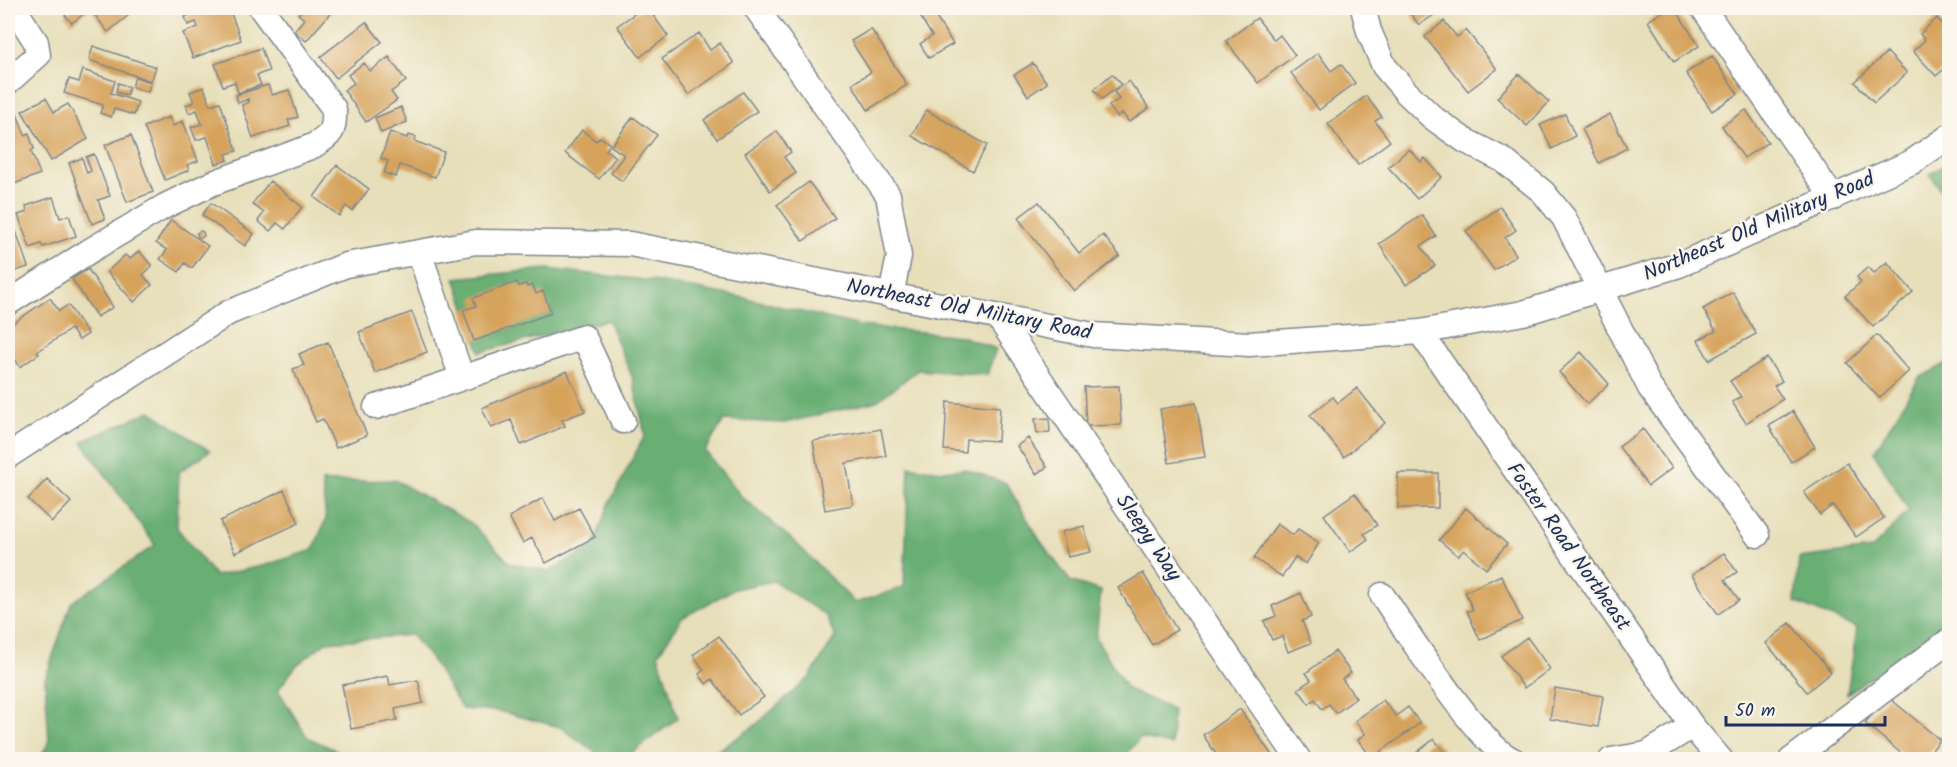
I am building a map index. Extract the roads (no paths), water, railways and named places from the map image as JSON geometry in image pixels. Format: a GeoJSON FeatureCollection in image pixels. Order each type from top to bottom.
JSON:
{"type":"FeatureCollection","features":[{"type":"Feature","properties":{"kind":"street"},"geometry":{"type":"LineString","coordinates":[[8,82],[38,55],[36,42],[14,8]]}},
{"type":"Feature","properties":{"kind":"street"},"geometry":{"type":"LineString","coordinates":[[8,303],[165,206],[213,183],[313,146],[325,139],[335,127],[334,109],[261,8]]}},
{"type":"Feature","properties":{"kind":"street"},"geometry":{"type":"LineString","coordinates":[[756,8],[888,195],[899,256],[891,296]]}},
{"type":"Feature","properties":{"kind":"street"},"geometry":{"type":"LineString","coordinates":[[1363,8],[1369,31],[1384,66],[1406,92],[1433,118],[1464,140],[1503,159],[1544,192],[1564,218],[1650,388],[1757,535]]}},
{"type":"Feature","properties":{"kind":"street"},"geometry":{"type":"LineString","coordinates":[[1703,8],[1833,198]]}},
{"type":"Feature","properties":{"kind":"street","name":"Northeast Old Military Road"},"geometry":{"type":"LineString","coordinates":[[8,456],[228,313],[346,265],[476,242],[630,244],[1093,335],[1249,344],[1420,332],[1523,313],[1679,265],[1912,162],[1950,136]]}},
{"type":"Feature","properties":{"kind":"street"},"geometry":{"type":"LineString","coordinates":[[419,252],[462,378]]}},
{"type":"Feature","properties":{"kind":"street","name":"Sleepy Way"},"geometry":{"type":"LineString","coordinates":[[998,317],[1299,759]]}},
{"type":"Feature","properties":{"kind":"street","name":"Foster Road Northeast"},"geometry":{"type":"LineString","coordinates":[[1420,332],[1692,726],[1721,759]]}},
{"type":"Feature","properties":{"kind":"street"},"geometry":{"type":"LineString","coordinates":[[376,407],[584,337],[623,421]]}},
{"type":"Feature","properties":{"kind":"street"},"geometry":{"type":"LineString","coordinates":[[1382,595],[1458,703],[1495,748],[1513,759]]}},
{"type":"Feature","properties":{"kind":"street"},"geometry":{"type":"LineString","coordinates":[[1791,759],[1950,640]]}},
{"type":"Feature","properties":{"kind":"street"},"geometry":{"type":"LineString","coordinates":[[1611,759],[1647,754],[1692,726]]}}]}
